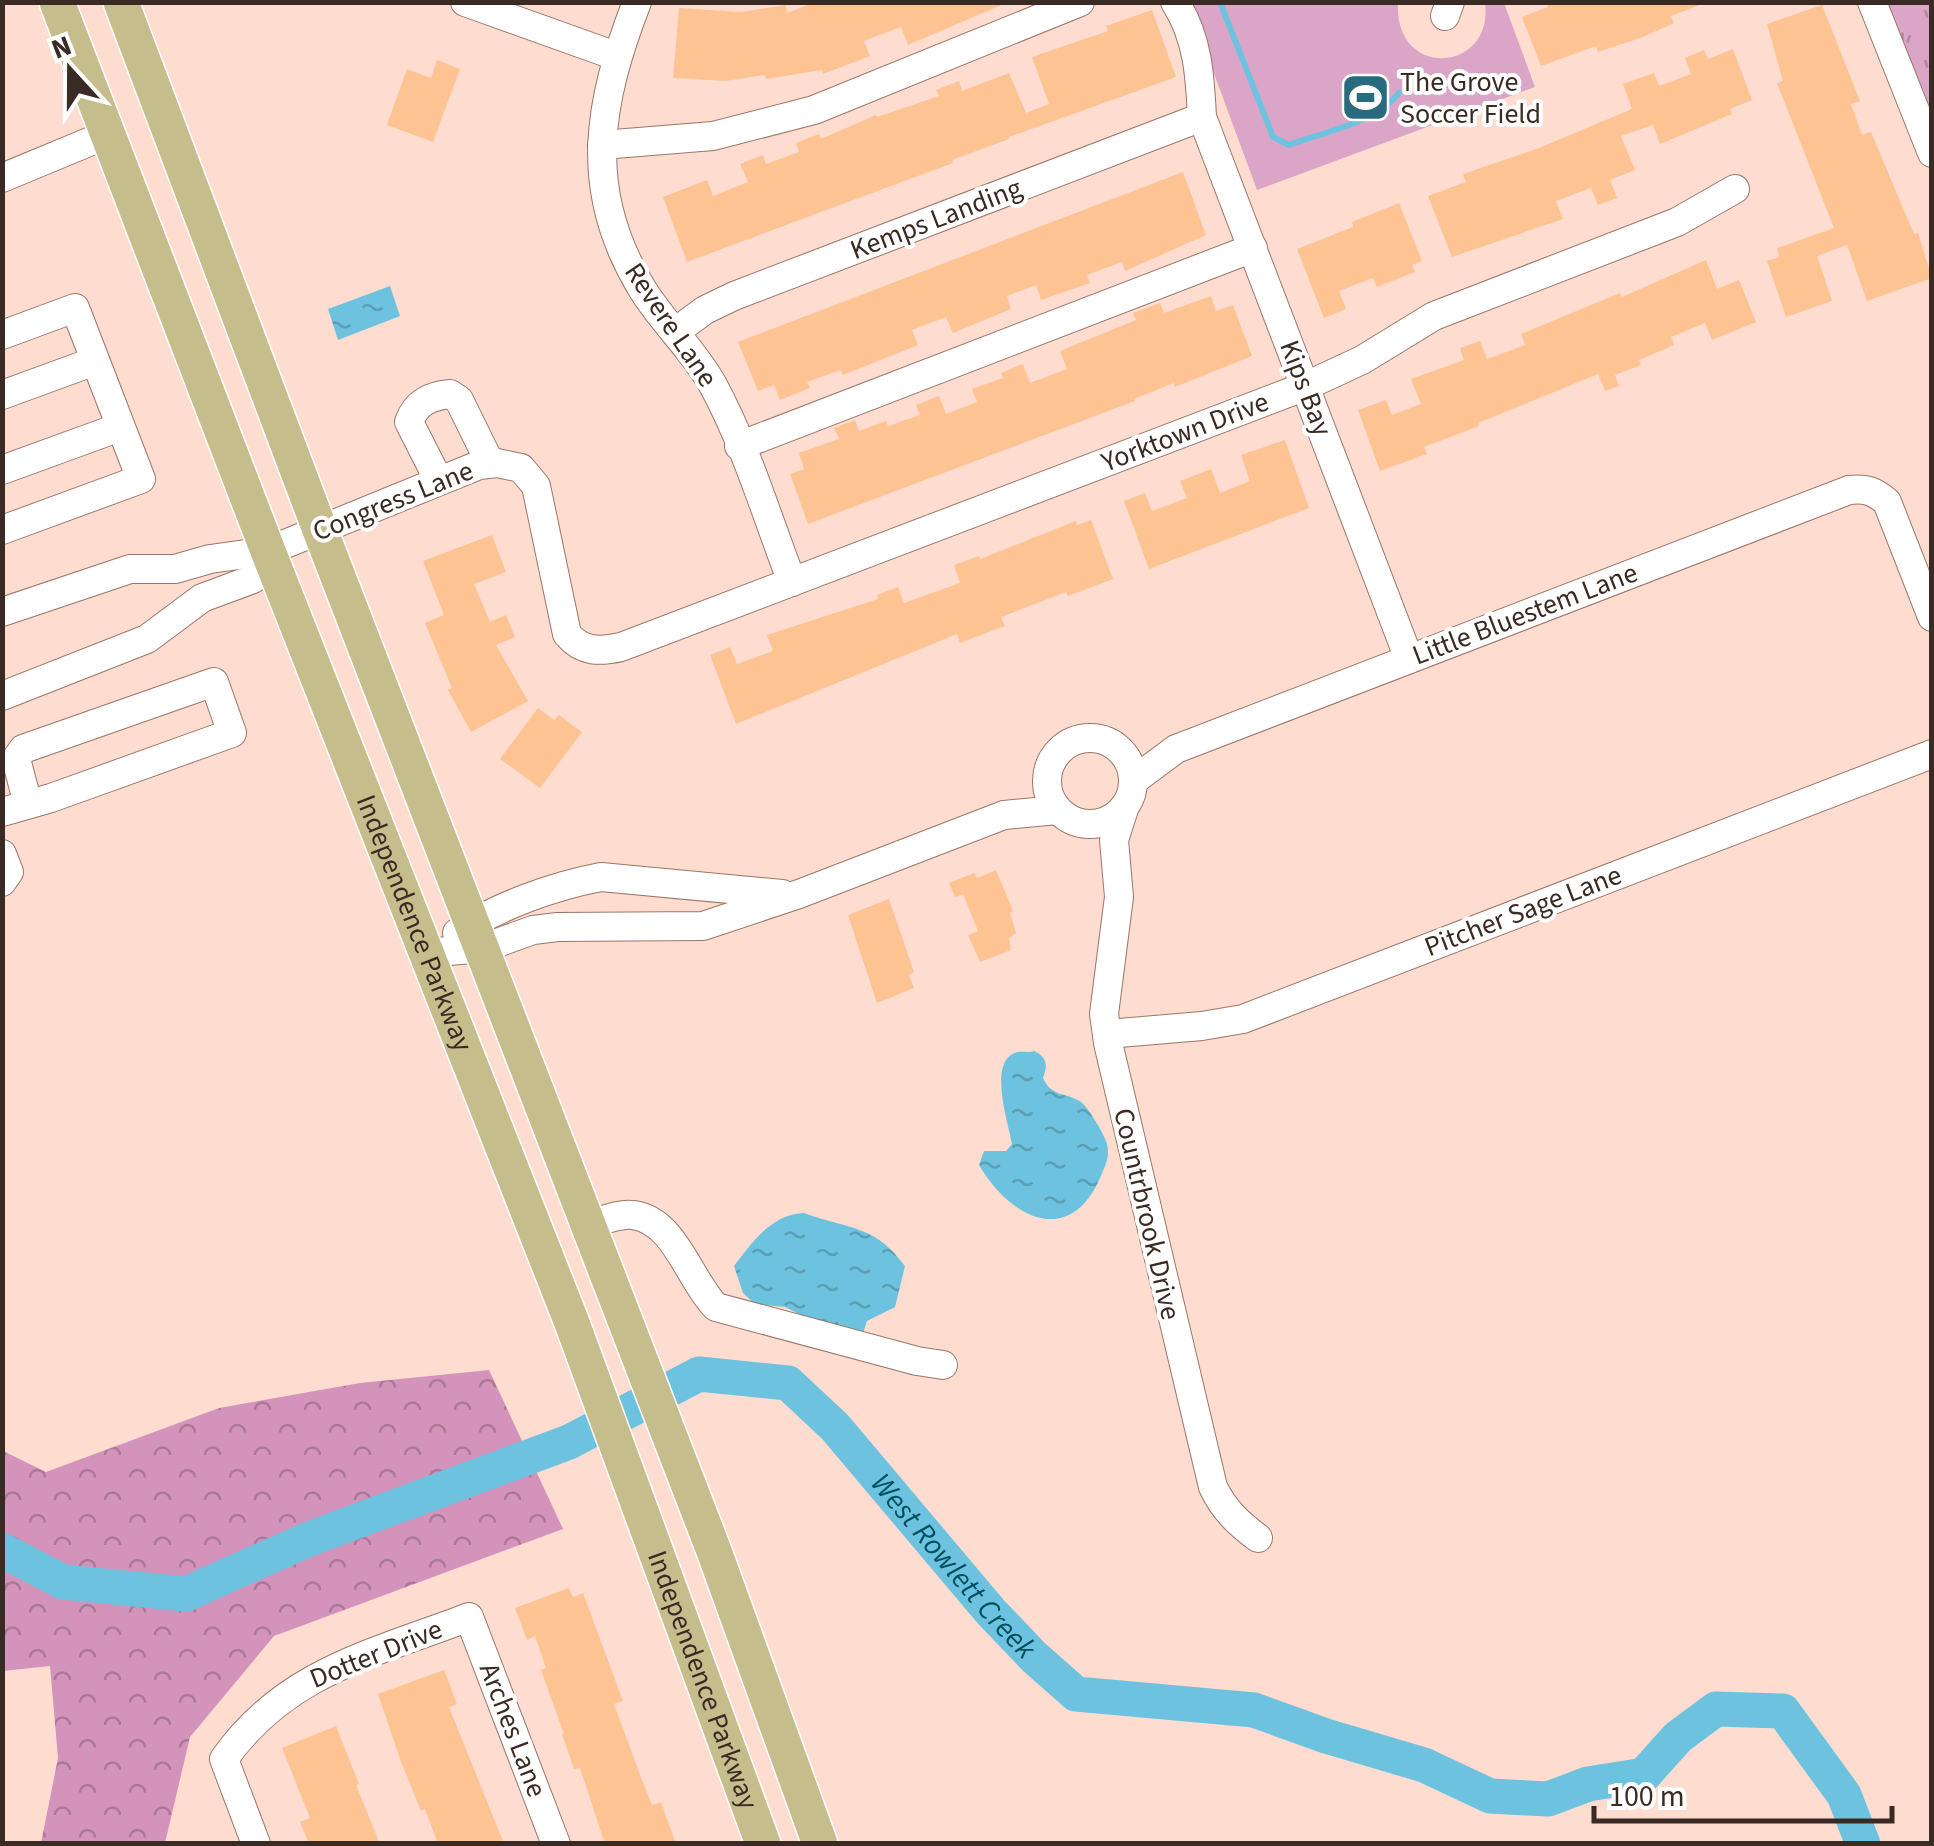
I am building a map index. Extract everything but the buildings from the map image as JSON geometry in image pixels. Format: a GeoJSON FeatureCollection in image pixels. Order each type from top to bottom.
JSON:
{"type":"FeatureCollection","features":[{"type":"Feature","properties":{"kind":"main road","name":"Independence Parkway"},"geometry":{"type":"LineString","coordinates":[[57,2],[572,1323],[763,1844]]}},
{"type":"Feature","properties":{"kind":"main road","name":"Independence Parkway"},"geometry":{"type":"LineString","coordinates":[[122,2],[320,530],[714,1551],[820,1844]]}},
{"type":"Feature","properties":{"kind":"main road"},"geometry":{"type":"LineString","coordinates":[[108,134],[161,109]]}},
{"type":"Feature","properties":{"kind":"street"},"geometry":{"type":"LineString","coordinates":[[465,2],[616,56]]}},
{"type":"Feature","properties":{"kind":"street","name":"Revere Lane"},"geometry":{"type":"LineString","coordinates":[[637,2],[616,56],[605,104],[602,145],[606,194],[619,242],[641,286],[710,380],[792,582]]}},
{"type":"Feature","properties":{"kind":"street"},"geometry":{"type":"LineString","coordinates":[[602,145],[714,136],[796,115],[1080,2]]}},
{"type":"Feature","properties":{"kind":"street","name":"Kips Bay"},"geometry":{"type":"LineString","coordinates":[[1176,2],[1194,40],[1202,117],[1408,659]]}},
{"type":"Feature","properties":{"kind":"street"},"geometry":{"type":"LineString","coordinates":[[1872,2],[1932,154]]}},
{"type":"Feature","properties":{"kind":"street","name":"Kemps Landing"},"geometry":{"type":"LineString","coordinates":[[674,332],[734,296],[1202,117]]}},
{"type":"Feature","properties":{"kind":"street"},"geometry":{"type":"LineString","coordinates":[[2,178],[108,134]]}},
{"type":"Feature","properties":{"kind":"street","name":"Yorktown Drive"},"geometry":{"type":"LineString","coordinates":[[621,647],[1306,386],[1343,370],[1434,316],[1677,222],[1735,189]]}},
{"type":"Feature","properties":{"kind":"street"},"geometry":{"type":"LineString","coordinates":[[739,446],[1253,248]]}},
{"type":"Feature","properties":{"kind":"street"},"geometry":{"type":"LineString","coordinates":[[2,335],[75,308],[140,479],[2,530]]}},
{"type":"Feature","properties":{"kind":"street"},"geometry":{"type":"LineString","coordinates":[[2,395],[95,361]]}},
{"type":"Feature","properties":{"kind":"street"},"geometry":{"type":"LineString","coordinates":[[439,481],[410,422],[413,412],[434,396],[450,394],[459,400],[490,464]]}},
{"type":"Feature","properties":{"kind":"street"},"geometry":{"type":"LineString","coordinates":[[2,470],[120,427]]}},
{"type":"Feature","properties":{"kind":"street","name":"Congress Lane"},"geometry":{"type":"LineString","coordinates":[[268,551],[464,469],[490,464],[521,468],[541,498],[567,634],[574,644],[593,650],[621,647]]}},
{"type":"Feature","properties":{"kind":"street","name":"Little Bluestem Lane"},"geometry":{"type":"LineString","coordinates":[[1134,781],[1176,749],[1849,490],[1863,488],[1886,502],[1932,617]]}},
{"type":"Feature","properties":{"kind":"street"},"geometry":{"type":"LineString","coordinates":[[2,612],[130,569],[175,569],[210,559],[268,551]]}},
{"type":"Feature","properties":{"kind":"street"},"geometry":{"type":"LineString","coordinates":[[2,696],[147,639],[202,598],[253,578],[268,551]]}},
{"type":"Feature","properties":{"kind":"street"},"geometry":{"type":"LineString","coordinates":[[214,682],[232,732],[16,808],[16,759],[23,749],[214,682]]}},
{"type":"Feature","properties":{"kind":"street"},"geometry":{"type":"LineString","coordinates":[[1004,815],[1024,800],[1053,758],[1074,740],[1102,739],[1114,745],[1131,766],[1131,796],[1124,809],[1098,824],[1069,820],[1049,798],[1047,770]]}},
{"type":"Feature","properties":{"kind":"street","name":"Little Bluestem Lane"},"geometry":{"type":"LineString","coordinates":[[1114,745],[1131,752],[1176,749]]}},
{"type":"Feature","properties":{"kind":"street","name":"Pitcher Sage Lane"},"geometry":{"type":"LineString","coordinates":[[1107,1034],[1243,1019],[1932,754]]}},
{"type":"Feature","properties":{"kind":"street","name":"Countrbrook Drive"},"geometry":{"type":"LineString","coordinates":[[1124,809],[1114,840],[1119,897],[1104,1014],[1107,1034],[1212,1488],[1236,1521],[1258,1538]]}},
{"type":"Feature","properties":{"kind":"street"},"geometry":{"type":"LineString","coordinates":[[478,935],[558,927],[703,926],[799,894],[1004,815],[1057,810]]}},
{"type":"Feature","properties":{"kind":"street"},"geometry":{"type":"LineString","coordinates":[[1083,824],[1116,870]]}},
{"type":"Feature","properties":{"kind":"street"},"geometry":{"type":"LineString","coordinates":[[2,854],[9,872],[2,882]]}},
{"type":"Feature","properties":{"kind":"street"},"geometry":{"type":"LineString","coordinates":[[426,953],[478,935],[560,887],[601,878],[758,894],[799,894]]}},
{"type":"Feature","properties":{"kind":"street"},"geometry":{"type":"LineString","coordinates":[[587,1225],[630,1214],[650,1220],[667,1234],[701,1292],[716,1307],[943,1365]]}},
{"type":"Feature","properties":{"kind":"street","name":"Dotter Drive"},"geometry":{"type":"LineString","coordinates":[[256,1844],[224,1759],[249,1726],[280,1698],[315,1677],[470,1617]]}},
{"type":"Feature","properties":{"kind":"street","name":"Arches Lane"},"geometry":{"type":"LineString","coordinates":[[470,1617],[556,1844]]}},
{"type":"Feature","properties":{"kind":"green space","name":"The Grove Soccer Field"},"geometry":{"type":"Polygon","coordinates":[[[1188,3],[1398,3],[1401,28],[1411,45],[1426,55],[1443,58],[1460,54],[1475,43],[1484,26],[1485,3],[1504,3],[1535,87],[1257,190],[1188,3]]]}},
{"type":"Feature","properties":{"kind":"green space"},"geometry":{"type":"Polygon","coordinates":[[[1885,3],[1931,3],[1931,118],[1885,3]]]}},
{"type":"Feature","properties":{"kind":"green space"},"geometry":{"type":"Polygon","coordinates":[[[489,1370],[563,1529],[274,1636],[190,1737],[165,1843],[41,1843],[58,1758],[50,1666],[3,1671],[3,1451],[46,1472],[219,1408],[360,1383],[489,1370]]]}},
{"type":"Feature","properties":{"kind":"water"},"geometry":{"type":"Polygon","coordinates":[[[390,286],[400,316],[338,340],[328,309],[390,286]]]}},
{"type":"Feature","properties":{"kind":"water"},"geometry":{"type":"Polygon","coordinates":[[[1034,1051],[1045,1062],[1046,1084],[1084,1104],[1107,1146],[1106,1164],[1087,1200],[1072,1213],[1056,1219],[1022,1211],[1006,1199],[979,1165],[984,1151],[1006,1151],[1012,1144],[1002,1093],[1003,1067],[1008,1057],[1034,1051]]]}},
{"type":"Feature","properties":{"kind":"water"},"geometry":{"type":"Polygon","coordinates":[[[804,1213],[872,1235],[905,1266],[895,1307],[867,1321],[863,1333],[817,1323],[785,1307],[755,1304],[743,1293],[734,1266],[773,1224],[804,1213]]]}},
{"type":"Feature","properties":{"kind":"waterway"},"geometry":{"type":"LineString","coordinates":[[1220,2],[1273,137],[1289,145],[1333,131],[1377,112],[1399,93]]}},
{"type":"Feature","properties":{"kind":"waterway","name":"West Rowlett Creek"},"geometry":{"type":"LineString","coordinates":[[2,1550],[63,1582],[186,1594],[309,1539],[569,1442],[699,1374],[788,1383],[835,1427],[991,1612],[1076,1694],[1254,1710],[1424,1765],[1490,1796],[1548,1799],[1588,1784],[1644,1775],[1678,1737],[1716,1709],[1783,1711],[1844,1795],[1863,1844]]}},
{"type":"Feature","properties":{"kind":"place","name":"The Grove Soccer Field"},"geometry":{"type":"Point","coordinates":[1365,98]}}]}
